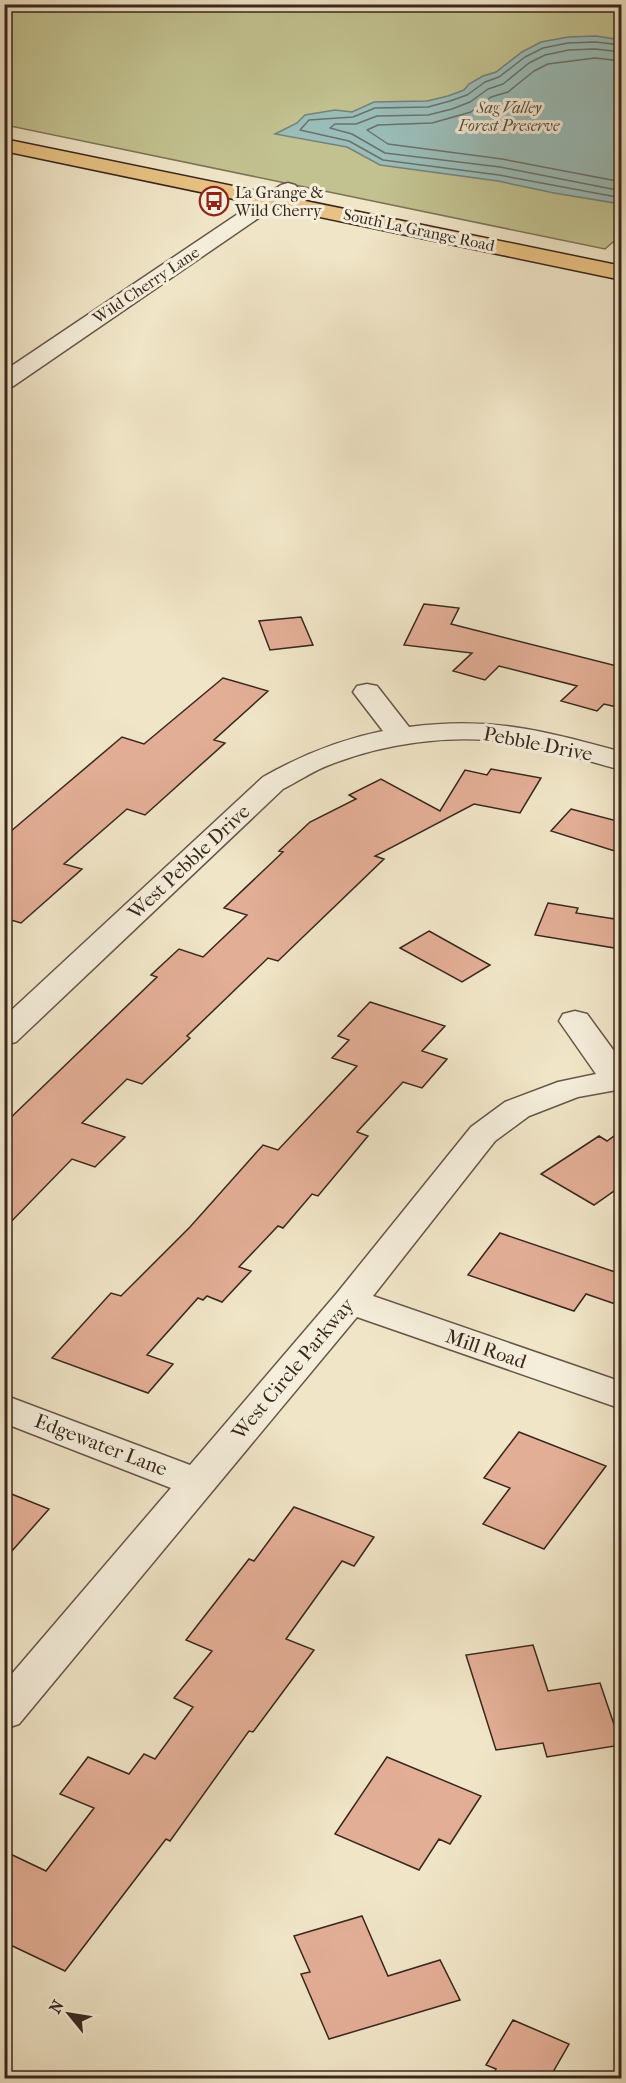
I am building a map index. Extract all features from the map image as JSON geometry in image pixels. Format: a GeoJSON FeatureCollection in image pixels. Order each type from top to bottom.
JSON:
{"type":"FeatureCollection","features":[{"type":"Feature","properties":{"kind":"highway","name":"South La Grange Road"},"geometry":{"type":"LineString","coordinates":[[4,130],[621,273]]}},
{"type":"Feature","properties":{"kind":"highway","name":"South La Grange Road"},"geometry":{"type":"LineString","coordinates":[[4,144],[621,257]]}},
{"type":"Feature","properties":{"kind":"street","name":"Wild Cherry Lane"},"geometry":{"type":"LineString","coordinates":[[4,382],[280,194]]}},
{"type":"Feature","properties":{"kind":"street"},"geometry":{"type":"LineString","coordinates":[[367,692],[402,736]]}},
{"type":"Feature","properties":{"kind":"street","name":"Pebble Drive"},"geometry":{"type":"LineString","coordinates":[[402,736],[447,732],[498,732],[549,742],[621,761]]}},
{"type":"Feature","properties":{"kind":"street","name":"West Pebble Drive"},"geometry":{"type":"LineString","coordinates":[[4,1035],[273,783],[311,762],[359,745],[402,736]]}},
{"type":"Feature","properties":{"kind":"street"},"geometry":{"type":"LineString","coordinates":[[575,1021],[619,1079]]}},
{"type":"Feature","properties":{"kind":"street","name":"West Circle Parkway"},"geometry":{"type":"LineString","coordinates":[[4,1713],[350,1301],[483,1134],[517,1109],[570,1089],[619,1079]]}},
{"type":"Feature","properties":{"kind":"street","name":"Mill Road"},"geometry":{"type":"LineString","coordinates":[[350,1301],[621,1396]]}},
{"type":"Feature","properties":{"kind":"street","name":"Edgewater Lane"},"geometry":{"type":"LineString","coordinates":[[4,1408],[197,1483]]}},
{"type":"Feature","properties":{"kind":"green space","name":"Sag Valley Forest Preserve"},"geometry":{"type":"Polygon","coordinates":[[[5,5],[621,5],[621,243],[613,242],[605,249],[5,125],[5,5]]]}},
{"type":"Feature","properties":{"kind":"water"},"geometry":{"type":"Polygon","coordinates":[[[596,36],[621,40],[621,204],[498,181],[380,165],[347,147],[275,134],[297,123],[305,115],[335,110],[352,112],[374,102],[427,101],[448,96],[464,90],[469,84],[483,76],[496,72],[522,52],[541,42],[568,37],[596,36]]]}},
{"type":"Feature","properties":{"kind":"building"},"geometry":{"type":"Polygon","coordinates":[[[424,604],[459,608],[451,624],[621,667],[621,708],[604,704],[597,711],[561,701],[577,686],[499,666],[485,680],[453,671],[472,653],[404,645],[424,604]]]}},
{"type":"Feature","properties":{"kind":"building"},"geometry":{"type":"Polygon","coordinates":[[[301,617],[313,645],[270,650],[259,621],[301,617]]]}},
{"type":"Feature","properties":{"kind":"building"},"geometry":{"type":"Polygon","coordinates":[[[223,678],[268,691],[214,740],[225,743],[145,815],[127,809],[64,864],[82,869],[21,923],[4,918],[4,837],[122,737],[144,744],[223,678]]]}},
{"type":"Feature","properties":{"kind":"building"},"geometry":{"type":"Polygon","coordinates":[[[491,769],[541,778],[520,813],[474,804],[375,856],[384,859],[278,961],[268,958],[187,1036],[190,1038],[142,1084],[127,1079],[82,1123],[125,1137],[95,1167],[72,1159],[4,1229],[4,1124],[157,977],[151,975],[179,949],[203,957],[247,915],[224,908],[283,852],[279,851],[310,822],[356,799],[349,795],[381,779],[440,811],[465,770],[487,775],[491,769]]]}},
{"type":"Feature","properties":{"kind":"building"},"geometry":{"type":"Polygon","coordinates":[[[571,809],[621,822],[621,853],[551,831],[571,809]]]}},
{"type":"Feature","properties":{"kind":"building"},"geometry":{"type":"Polygon","coordinates":[[[548,903],[578,908],[576,913],[621,920],[621,949],[535,935],[548,903]]]}},
{"type":"Feature","properties":{"kind":"building"},"geometry":{"type":"Polygon","coordinates":[[[429,931],[490,965],[462,982],[400,948],[429,931]]]}},
{"type":"Feature","properties":{"kind":"building"},"geometry":{"type":"Polygon","coordinates":[[[370,1002],[445,1026],[422,1051],[447,1059],[422,1088],[403,1082],[357,1132],[368,1136],[318,1196],[312,1194],[283,1228],[278,1226],[239,1267],[251,1271],[222,1302],[207,1296],[203,1300],[198,1298],[147,1355],[173,1364],[148,1393],[52,1358],[111,1293],[121,1296],[190,1227],[263,1145],[278,1150],[357,1066],[332,1058],[349,1040],[338,1036],[370,1002]]]}},
{"type":"Feature","properties":{"kind":"building"},"geometry":{"type":"Polygon","coordinates":[[[621,1131],[621,1186],[594,1205],[541,1174],[599,1136],[607,1141],[621,1131]]]}},
{"type":"Feature","properties":{"kind":"building"},"geometry":{"type":"Polygon","coordinates":[[[500,1233],[621,1274],[621,1306],[586,1294],[574,1311],[468,1275],[500,1233]]]}},
{"type":"Feature","properties":{"kind":"building"},"geometry":{"type":"Polygon","coordinates":[[[519,1432],[606,1466],[544,1549],[483,1524],[510,1488],[484,1478],[519,1432]]]}},
{"type":"Feature","properties":{"kind":"building"},"geometry":{"type":"Polygon","coordinates":[[[4,1491],[49,1509],[4,1560],[4,1491]]]}},
{"type":"Feature","properties":{"kind":"building"},"geometry":{"type":"Polygon","coordinates":[[[294,1507],[374,1537],[354,1566],[342,1561],[286,1639],[314,1650],[253,1732],[249,1731],[170,1841],[166,1839],[65,1971],[4,1942],[4,1851],[46,1871],[94,1808],[60,1794],[88,1757],[129,1774],[144,1754],[155,1759],[193,1707],[174,1698],[212,1651],[186,1640],[249,1559],[254,1561],[294,1507]]]}},
{"type":"Feature","properties":{"kind":"building"},"geometry":{"type":"Polygon","coordinates":[[[533,1645],[548,1691],[600,1683],[621,1745],[547,1757],[543,1743],[496,1750],[466,1655],[533,1645]]]}},
{"type":"Feature","properties":{"kind":"building"},"geometry":{"type":"Polygon","coordinates":[[[387,1757],[481,1796],[450,1844],[439,1839],[419,1870],[335,1834],[387,1757]]]}},
{"type":"Feature","properties":{"kind":"building"},"geometry":{"type":"Polygon","coordinates":[[[362,1916],[388,1976],[440,1960],[460,2000],[329,2039],[301,1974],[310,1972],[294,1936],[362,1916]]]}},
{"type":"Feature","properties":{"kind":"building"},"geometry":{"type":"Polygon","coordinates":[[[513,2020],[569,2044],[549,2079],[491,2079],[496,2069],[486,2065],[513,2020]]]}},
{"type":"Feature","properties":{"kind":"place","name":"La Grange & Wild Cherry"},"geometry":{"type":"Point","coordinates":[214,201]}}]}
